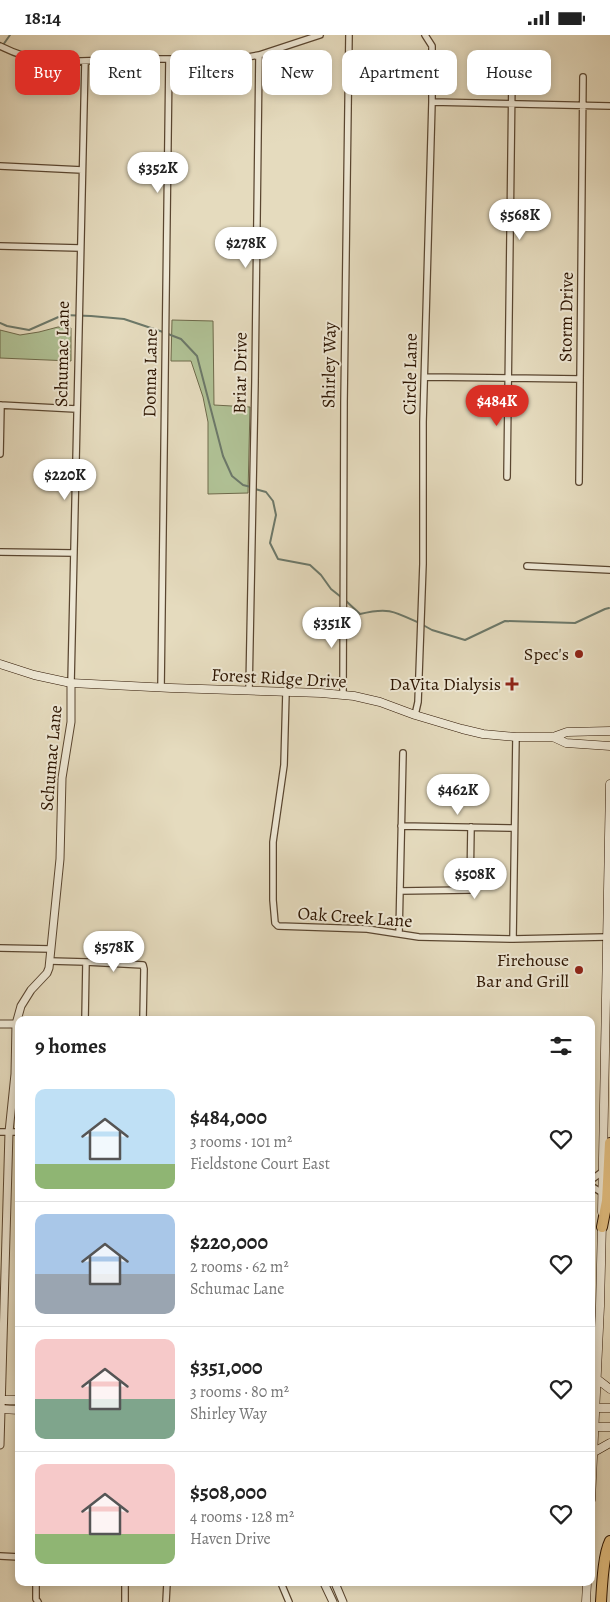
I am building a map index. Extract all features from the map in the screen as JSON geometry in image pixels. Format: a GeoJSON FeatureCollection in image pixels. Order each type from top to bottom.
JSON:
{"type":"FeatureCollection","features":[{"type":"Feature","properties":{"kind":"highway"},"geometry":{"type":"LineString","coordinates":[[602,1227],[607,1201],[610,1143]]}},
{"type":"Feature","properties":{"kind":"highway"},"geometry":{"type":"LineString","coordinates":[[601,1602],[604,1571],[610,1541]]}},
{"type":"Feature","properties":{"kind":"main road","name":"Forest Ridge Drive"},"geometry":{"type":"LineString","coordinates":[[0,665],[71,683],[343,695],[380,703],[483,734],[516,737],[553,737],[567,733],[610,731]]}},
{"type":"Feature","properties":{"kind":"main road","name":"Forest Ridge Drive"},"geometry":{"type":"LineString","coordinates":[[553,737],[566,743],[610,746]]}},
{"type":"Feature","properties":{"kind":"main road"},"geometry":{"type":"LineString","coordinates":[[595,1398],[602,1227],[601,1192],[610,784]]}},
{"type":"Feature","properties":{"kind":"main road"},"geometry":{"type":"LineString","coordinates":[[597,1379],[610,1389]]}},
{"type":"Feature","properties":{"kind":"main road"},"geometry":{"type":"LineString","coordinates":[[1,1400],[15,1400]]}},
{"type":"Feature","properties":{"kind":"main road"},"geometry":{"type":"LineString","coordinates":[[595,1408],[610,1408]]}},
{"type":"Feature","properties":{"kind":"main road"},"geometry":{"type":"LineString","coordinates":[[0,1409],[15,1410]]}},
{"type":"Feature","properties":{"kind":"main road"},"geometry":{"type":"LineString","coordinates":[[595,1427],[610,1427]]}},
{"type":"Feature","properties":{"kind":"main road"},"geometry":{"type":"LineString","coordinates":[[595,1448],[610,1443]]}},
{"type":"Feature","properties":{"kind":"main road"},"geometry":{"type":"LineString","coordinates":[[586,1602],[587,1586]]}},
{"type":"Feature","properties":{"kind":"street"},"geometry":{"type":"LineString","coordinates":[[252,56],[320,35]]}},
{"type":"Feature","properties":{"kind":"street","name":"Shirley Way"},"geometry":{"type":"LineString","coordinates":[[343,695],[344,411],[349,35]]}},
{"type":"Feature","properties":{"kind":"street","name":"Circle Lane"},"geometry":{"type":"LineString","coordinates":[[415,715],[418,702],[421,620],[432,102],[432,46],[425,35]]}},
{"type":"Feature","properties":{"kind":"street"},"geometry":{"type":"LineString","coordinates":[[0,46],[37,60],[49,62],[170,59]]}},
{"type":"Feature","properties":{"kind":"street","name":"Briar Drive"},"geometry":{"type":"LineString","coordinates":[[249,691],[259,55]]}},
{"type":"Feature","properties":{"kind":"street","name":"Donna Lane"},"geometry":{"type":"LineString","coordinates":[[161,688],[170,59]]}},
{"type":"Feature","properties":{"kind":"street","name":"Schumac Lane"},"geometry":{"type":"LineString","coordinates":[[18,1016],[21,1005],[30,990],[47,973],[50,961],[60,859],[62,778],[71,722],[78,311],[85,61]]}},
{"type":"Feature","properties":{"kind":"street","name":"Storm Drive"},"geometry":{"type":"LineString","coordinates":[[579,482],[583,77]]}},
{"type":"Feature","properties":{"kind":"street"},"geometry":{"type":"LineString","coordinates":[[507,477],[512,95]]}},
{"type":"Feature","properties":{"kind":"street"},"geometry":{"type":"LineString","coordinates":[[432,102],[610,106]]}},
{"type":"Feature","properties":{"kind":"street"},"geometry":{"type":"LineString","coordinates":[[0,166],[82,170]]}},
{"type":"Feature","properties":{"kind":"street"},"geometry":{"type":"LineString","coordinates":[[0,246],[80,248]]}},
{"type":"Feature","properties":{"kind":"street"},"geometry":{"type":"LineString","coordinates":[[425,377],[580,379]]}},
{"type":"Feature","properties":{"kind":"street"},"geometry":{"type":"LineString","coordinates":[[0,454],[0,405],[76,409]]}},
{"type":"Feature","properties":{"kind":"street"},"geometry":{"type":"LineString","coordinates":[[0,552],[74,553]]}},
{"type":"Feature","properties":{"kind":"street"},"geometry":{"type":"LineString","coordinates":[[527,566],[610,569]]}},
{"type":"Feature","properties":{"kind":"street","name":"Oak Creek Lane"},"geometry":{"type":"LineString","coordinates":[[286,692],[284,765],[273,842],[273,900],[275,923],[278,926],[367,929],[419,937],[513,939],[606,937]]}},
{"type":"Feature","properties":{"kind":"street"},"geometry":{"type":"LineString","coordinates":[[513,939],[516,737]]}},
{"type":"Feature","properties":{"kind":"street"},"geometry":{"type":"LineString","coordinates":[[399,934],[403,753]]}},
{"type":"Feature","properties":{"kind":"street"},"geometry":{"type":"LineString","coordinates":[[401,826],[514,827]]}},
{"type":"Feature","properties":{"kind":"street"},"geometry":{"type":"LineString","coordinates":[[400,891],[470,890],[471,827]]}},
{"type":"Feature","properties":{"kind":"street"},"geometry":{"type":"LineString","coordinates":[[0,948],[51,949]]}},
{"type":"Feature","properties":{"kind":"street"},"geometry":{"type":"LineString","coordinates":[[50,961],[143,965],[143,1016]]}},
{"type":"Feature","properties":{"kind":"street"},"geometry":{"type":"LineString","coordinates":[[85,1016],[86,962]]}},
{"type":"Feature","properties":{"kind":"street"},"geometry":{"type":"LineString","coordinates":[[0,1024],[15,1024]]}},
{"type":"Feature","properties":{"kind":"street","name":"Schumac Lane"},"geometry":{"type":"LineString","coordinates":[[0,1445],[9,1132],[15,1074]]}},
{"type":"Feature","properties":{"kind":"street"},"geometry":{"type":"LineString","coordinates":[[0,1132],[15,1132]]}},
{"type":"Feature","properties":{"kind":"street"},"geometry":{"type":"LineString","coordinates":[[595,1177],[602,1172]]}},
{"type":"Feature","properties":{"kind":"street"},"geometry":{"type":"LineString","coordinates":[[595,1188],[601,1192]]}},
{"type":"Feature","properties":{"kind":"street"},"geometry":{"type":"LineString","coordinates":[[0,1556],[15,1557]]}},
{"type":"Feature","properties":{"kind":"street"},"geometry":{"type":"LineString","coordinates":[[36,1586],[36,1599],[38,1602]]}},
{"type":"Feature","properties":{"kind":"street"},"geometry":{"type":"LineString","coordinates":[[124,1602],[125,1586]]}},
{"type":"Feature","properties":{"kind":"street"},"geometry":{"type":"LineString","coordinates":[[166,1602],[167,1586]]}},
{"type":"Feature","properties":{"kind":"street"},"geometry":{"type":"LineString","coordinates":[[282,1586],[289,1602]]}},
{"type":"Feature","properties":{"kind":"street"},"geometry":{"type":"LineString","coordinates":[[325,1586],[333,1602]]}},
{"type":"Feature","properties":{"kind":"street"},"geometry":{"type":"LineString","coordinates":[[336,1586],[343,1602]]}},
{"type":"Feature","properties":{"kind":"green space"},"geometry":{"type":"Polygon","coordinates":[[[172,320],[213,321],[214,405],[250,407],[248,493],[208,494],[208,422],[203,397],[191,361],[171,361],[172,320]]]}},
{"type":"Feature","properties":{"kind":"green space"},"geometry":{"type":"Polygon","coordinates":[[[58,327],[71,328],[71,361],[0,358],[0,330],[20,335],[58,327]]]}},
{"type":"Feature","properties":{"kind":"waterway"},"geometry":{"type":"LineString","coordinates":[[3,45],[10,35]]}},
{"type":"Feature","properties":{"kind":"waterway"},"geometry":{"type":"LineString","coordinates":[[0,323],[29,330],[63,315],[91,316],[124,319],[163,332]]}},
{"type":"Feature","properties":{"kind":"waterway"},"geometry":{"type":"LineString","coordinates":[[168,334],[181,339],[197,356],[223,456],[232,476],[243,485],[251,487]]}},
{"type":"Feature","properties":{"kind":"waterway"},"geometry":{"type":"LineString","coordinates":[[255,489],[266,492],[273,501],[276,515],[270,543],[278,559],[310,565],[321,575],[331,589],[341,597]]}},
{"type":"Feature","properties":{"kind":"waterway"},"geometry":{"type":"LineString","coordinates":[[345,600],[360,614],[391,611],[419,623]]}},
{"type":"Feature","properties":{"kind":"waterway"},"geometry":{"type":"LineString","coordinates":[[423,625],[432,630],[465,640],[505,621],[575,623],[609,608]]}},
{"type":"Feature","properties":{"kind":"place","name":"Spec's"},"geometry":{"type":"Point","coordinates":[579,654]}},
{"type":"Feature","properties":{"kind":"place","name":"DaVita Dialysis"},"geometry":{"type":"Point","coordinates":[512,684]}},
{"type":"Feature","properties":{"kind":"place","name":"Firehouse Bar and Grill"},"geometry":{"type":"Point","coordinates":[579,970]}}]}
